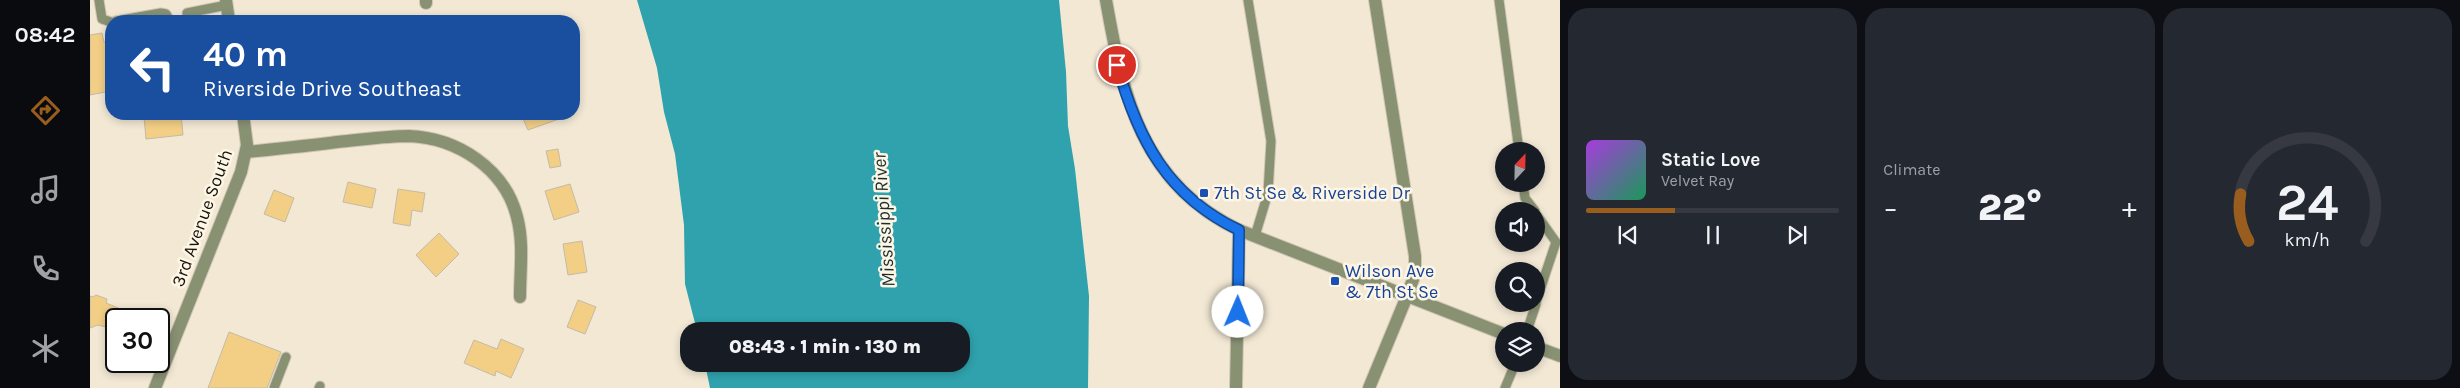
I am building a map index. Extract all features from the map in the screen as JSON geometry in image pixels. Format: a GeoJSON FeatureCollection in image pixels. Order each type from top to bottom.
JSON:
{"type":"FeatureCollection","features":[{"type":"Feature","properties":{"kind":"street"},"geometry":{"type":"LineString","coordinates":[[1106,0],[1117,65],[1134,119],[1165,172],[1200,208],[1239,230],[1495,330]]}},
{"type":"Feature","properties":{"kind":"street"},"geometry":{"type":"LineString","coordinates":[[1369,388],[1415,274],[1415,256],[1375,0]]}},
{"type":"Feature","properties":{"kind":"street","name":"3rd Avenue South"},"geometry":{"type":"LineString","coordinates":[[156,388],[241,172],[247,138],[244,120]]}},
{"type":"Feature","properties":{"kind":"street"},"geometry":{"type":"LineString","coordinates":[[246,152],[386,137],[428,138],[458,148],[489,168],[500,179],[513,205],[520,229],[520,297]]}},
{"type":"Feature","properties":{"kind":"street"},"geometry":{"type":"LineString","coordinates":[[1236,388],[1239,230]]}},
{"type":"Feature","properties":{"kind":"street"},"geometry":{"type":"LineString","coordinates":[[1545,350],[1560,356]]}},
{"type":"Feature","properties":{"kind":"lane"},"geometry":{"type":"LineString","coordinates":[[99,0],[102,20],[105,21]]}},
{"type":"Feature","properties":{"kind":"lane"},"geometry":{"type":"LineString","coordinates":[[1248,0],[1271,141],[1268,193],[1255,236]]}},
{"type":"Feature","properties":{"kind":"lane"},"geometry":{"type":"LineString","coordinates":[[1499,0],[1518,142]]}},
{"type":"Feature","properties":{"kind":"lane"},"geometry":{"type":"LineString","coordinates":[[187,13],[226,3]]}},
{"type":"Feature","properties":{"kind":"lane"},"geometry":{"type":"LineString","coordinates":[[150,15],[161,13],[167,15]]}},
{"type":"Feature","properties":{"kind":"lane"},"geometry":{"type":"LineString","coordinates":[[1545,226],[1556,242],[1545,276]]}},
{"type":"Feature","properties":{"kind":"lane"},"geometry":{"type":"LineString","coordinates":[[274,388],[286,356]]}},
{"type":"Feature","properties":{"kind":"lane"},"geometry":{"type":"LineString","coordinates":[[1505,388],[1512,372]]}},
{"type":"Feature","properties":{"kind":"water","name":"Mississippi River"},"geometry":{"type":"Polygon","coordinates":[[[637,0],[1059,0],[1066,72],[1068,126],[1075,169],[1089,296],[1088,388],[710,388],[707,372],[970,372],[970,322],[695,322],[685,284],[684,225],[675,154],[664,112],[657,68],[637,0]]]}},
{"type":"Feature","properties":{"kind":"building"},"geometry":{"type":"Polygon","coordinates":[[[102,33],[105,42],[105,92],[90,95],[90,35],[102,33]]]}},
{"type":"Feature","properties":{"kind":"building"},"geometry":{"type":"Polygon","coordinates":[[[144,120],[182,120],[183,135],[146,139],[144,120]]]}},
{"type":"Feature","properties":{"kind":"building"},"geometry":{"type":"Polygon","coordinates":[[[524,120],[556,120],[528,130],[524,120]]]}},
{"type":"Feature","properties":{"kind":"building"},"geometry":{"type":"Polygon","coordinates":[[[558,149],[561,166],[550,168],[546,151],[558,149]]]}},
{"type":"Feature","properties":{"kind":"building"},"geometry":{"type":"Polygon","coordinates":[[[348,182],[376,189],[372,208],[343,202],[348,182]]]}},
{"type":"Feature","properties":{"kind":"building"},"geometry":{"type":"Polygon","coordinates":[[[570,184],[579,212],[554,220],[545,191],[570,184]]]}},
{"type":"Feature","properties":{"kind":"building"},"geometry":{"type":"Polygon","coordinates":[[[398,189],[425,193],[422,212],[412,210],[410,226],[393,223],[398,189]]]}},
{"type":"Feature","properties":{"kind":"building"},"geometry":{"type":"Polygon","coordinates":[[[274,190],[294,198],[285,222],[264,214],[274,190]]]}},
{"type":"Feature","properties":{"kind":"building"},"geometry":{"type":"Polygon","coordinates":[[[439,233],[459,254],[436,277],[416,255],[439,233]]]}},
{"type":"Feature","properties":{"kind":"building"},"geometry":{"type":"Polygon","coordinates":[[[582,241],[587,272],[568,275],[563,244],[582,241]]]}},
{"type":"Feature","properties":{"kind":"building"},"geometry":{"type":"Polygon","coordinates":[[[96,295],[107,299],[106,303],[118,308],[105,308],[105,327],[98,325],[90,328],[90,296],[96,295]]]}},
{"type":"Feature","properties":{"kind":"building"},"geometry":{"type":"Polygon","coordinates":[[[578,300],[596,307],[585,334],[567,327],[578,300]]]}},
{"type":"Feature","properties":{"kind":"building"},"geometry":{"type":"Polygon","coordinates":[[[229,332],[281,352],[267,388],[208,388],[229,332]]]}},
{"type":"Feature","properties":{"kind":"building"},"geometry":{"type":"Polygon","coordinates":[[[501,339],[524,349],[511,378],[496,371],[495,376],[464,363],[474,340],[497,349],[501,339]]]}},
{"type":"Feature","properties":{"kind":"place","name":"7th St Se & Riverside Dr"},"geometry":{"type":"Point","coordinates":[1204,193]}},
{"type":"Feature","properties":{"kind":"place","name":"Wilson Ave & 7th St Se"},"geometry":{"type":"Point","coordinates":[1335,281]}},
{"type":"Feature","properties":{"kind":"route"},"geometry":{"type":"LineString","coordinates":[[1117,65],[1134,119],[1165,172],[1200,208],[1218,220],[1239,230],[1238,312]]}}]}
